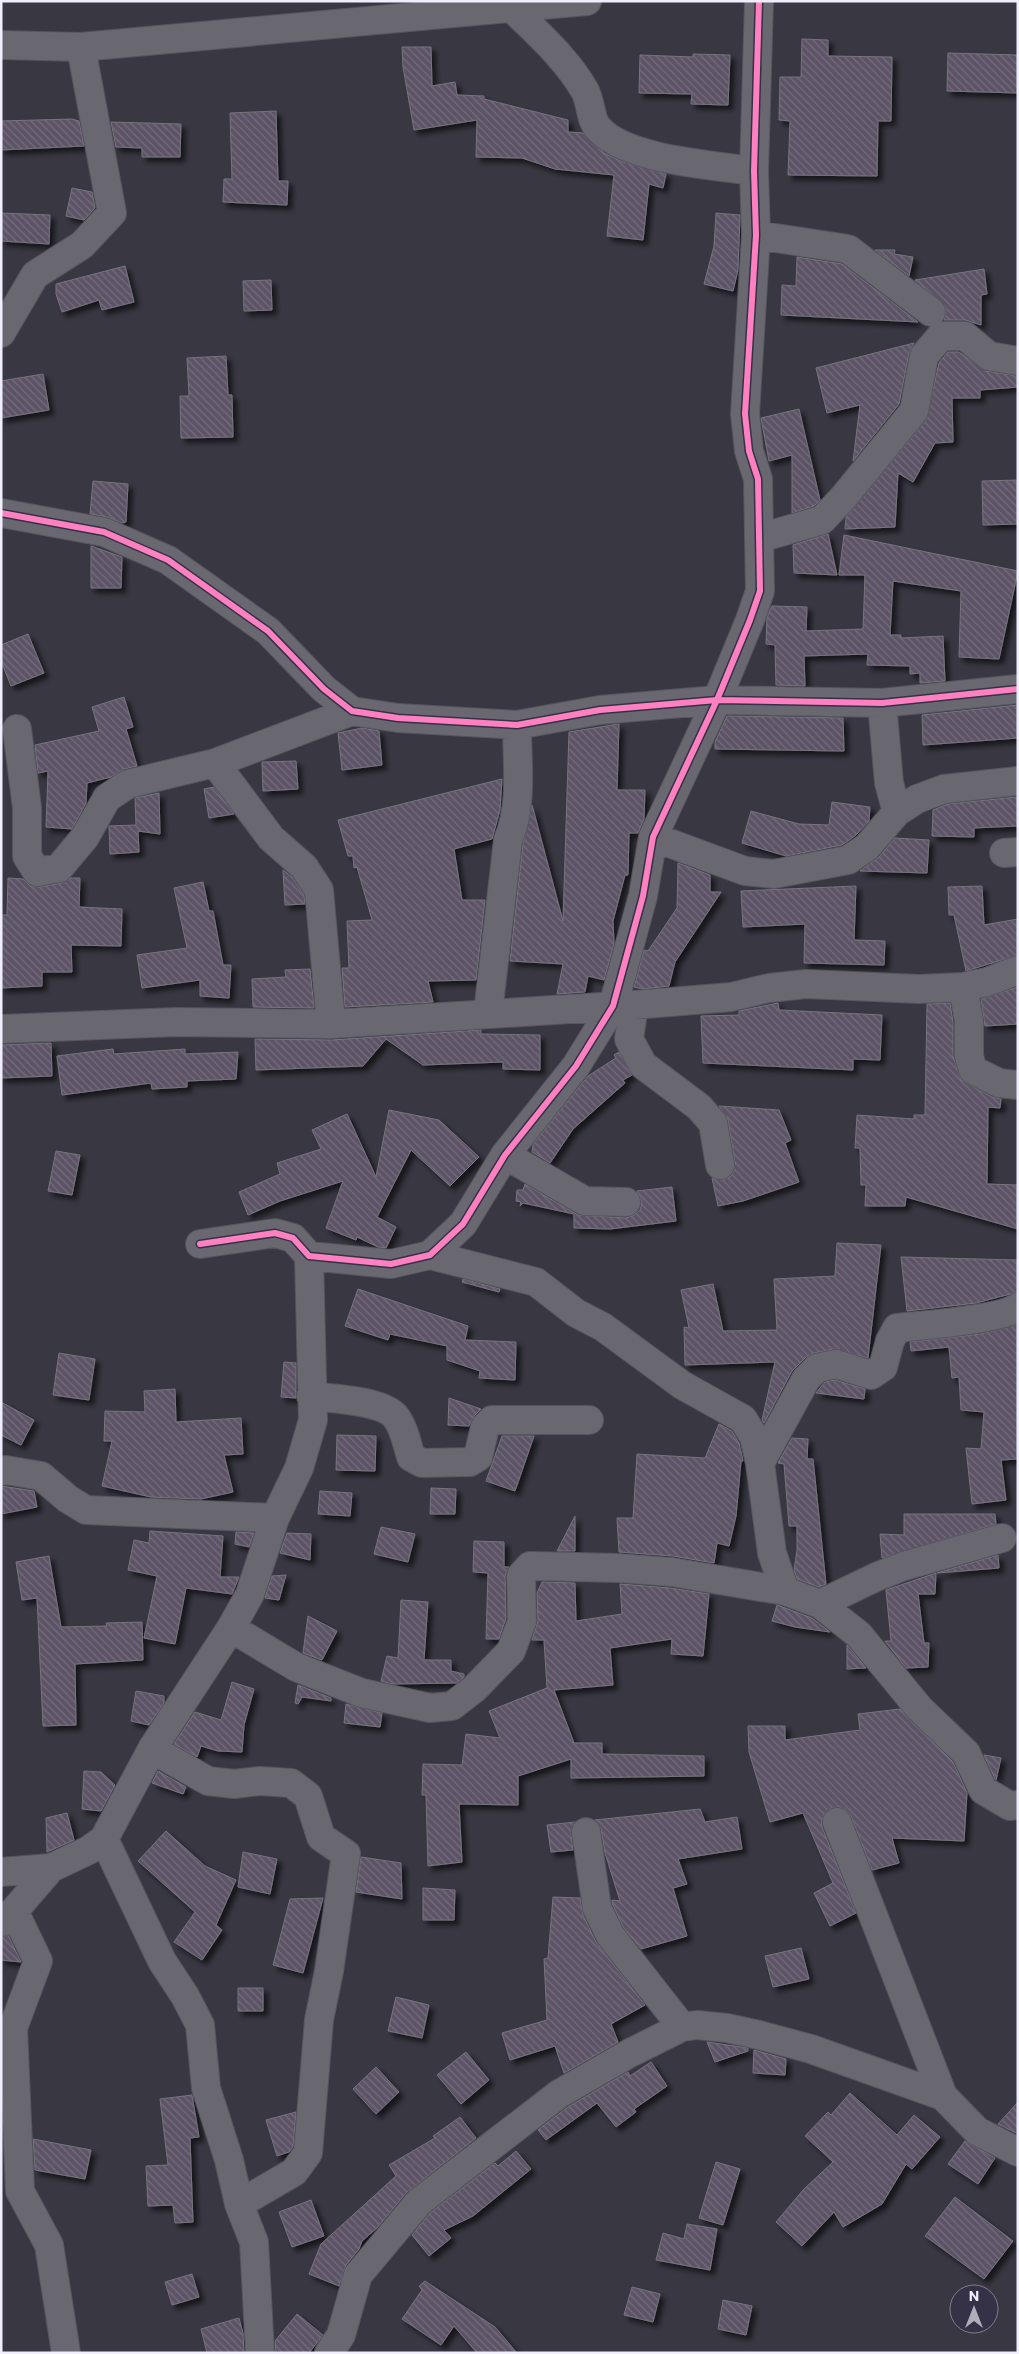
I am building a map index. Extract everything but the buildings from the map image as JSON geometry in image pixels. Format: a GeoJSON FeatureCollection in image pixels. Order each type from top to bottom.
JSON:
{"type":"FeatureCollection","features":[{"type":"Feature","properties":{"kind":"street"},"geometry":{"type":"LineString","coordinates":[[1,45],[81,47],[586,1]]}},
{"type":"Feature","properties":{"kind":"street"},"geometry":{"type":"LineString","coordinates":[[720,1165],[713,1123],[699,1107],[643,1065],[629,1039],[624,1005],[653,837],[717,700],[760,591],[758,479],[749,451],[746,414],[756,235],[754,171],[759,1]]}},
{"type":"Feature","properties":{"kind":"street"},"geometry":{"type":"LineString","coordinates":[[512,8],[559,54],[585,92],[597,127],[627,149],[655,156],[754,171]]}},
{"type":"Feature","properties":{"kind":"street"},"geometry":{"type":"LineString","coordinates":[[1,333],[35,275],[82,245],[112,213],[81,47]]}},
{"type":"Feature","properties":{"kind":"street"},"geometry":{"type":"LineString","coordinates":[[756,235],[848,249],[931,312]]}},
{"type":"Feature","properties":{"kind":"street"},"geometry":{"type":"LineString","coordinates":[[760,538],[822,520],[844,498],[914,411],[924,356],[941,336],[965,336],[989,356],[1018,361]]}},
{"type":"Feature","properties":{"kind":"street"},"geometry":{"type":"LineString","coordinates":[[1,512],[104,532],[168,560],[268,632],[324,688],[352,711]]}},
{"type":"Feature","properties":{"kind":"street"},"geometry":{"type":"LineString","coordinates":[[17,729],[27,808],[27,856],[37,872],[59,868],[85,837],[107,798],[128,784],[215,763],[352,711],[398,718],[517,725],[600,710],[717,700],[882,702],[1018,689]]}},
{"type":"Feature","properties":{"kind":"street"},"geometry":{"type":"LineString","coordinates":[[882,702],[889,783],[897,812]]}},
{"type":"Feature","properties":{"kind":"street"},"geometry":{"type":"LineString","coordinates":[[488,1013],[508,840],[516,821],[518,805],[517,725]]}},
{"type":"Feature","properties":{"kind":"street"},"geometry":{"type":"LineString","coordinates":[[215,763],[271,838],[304,867],[319,890],[331,1024]]}},
{"type":"Feature","properties":{"kind":"street"},"geometry":{"type":"LineString","coordinates":[[653,837],[745,871],[774,874],[848,860],[867,847],[897,812],[917,799],[944,789],[1018,781]]}},
{"type":"Feature","properties":{"kind":"street"},"geometry":{"type":"LineString","coordinates":[[1,1029],[176,1022],[331,1024],[624,1005],[731,996],[769,988],[806,984],[919,989],[963,987],[987,982],[1018,970]]}},
{"type":"Feature","properties":{"kind":"street"},"geometry":{"type":"LineString","coordinates":[[963,987],[969,1021],[969,1056],[973,1070],[999,1083],[1018,1085]]}},
{"type":"Feature","properties":{"kind":"street"},"geometry":{"type":"LineString","coordinates":[[430,1255],[463,1224],[505,1155],[624,1005]]}},
{"type":"Feature","properties":{"kind":"street"},"geometry":{"type":"LineString","coordinates":[[505,1155],[585,1201],[626,1202]]}},
{"type":"Feature","properties":{"kind":"street"},"geometry":{"type":"LineString","coordinates":[[1,1872],[51,1868],[89,1850],[104,1839],[152,1749],[231,1628],[250,1594],[275,1518],[299,1468],[313,1420],[309,1256],[293,1238],[275,1233],[200,1244]]}},
{"type":"Feature","properties":{"kind":"street"},"geometry":{"type":"LineString","coordinates":[[309,1256],[391,1264],[430,1255],[536,1282],[576,1312],[604,1327],[682,1385],[744,1419],[754,1437],[760,1463],[772,1553],[786,1591]]}},
{"type":"Feature","properties":{"kind":"street"},"geometry":{"type":"LineString","coordinates":[[760,1463],[806,1379],[817,1368],[836,1364],[871,1375],[884,1367],[890,1341],[897,1328],[993,1316],[1010,1312],[1018,1306]]}},
{"type":"Feature","properties":{"kind":"street"},"geometry":{"type":"LineString","coordinates":[[311,1396],[375,1405],[395,1416],[404,1433],[411,1457],[422,1463],[470,1462],[478,1457],[485,1427],[492,1420],[589,1420]]}},
{"type":"Feature","properties":{"kind":"street"},"geometry":{"type":"LineString","coordinates":[[1,1471],[40,1476],[68,1499],[86,1510],[275,1518]]}},
{"type":"Feature","properties":{"kind":"street"},"geometry":{"type":"LineString","coordinates":[[820,1604],[876,1577],[904,1566],[1002,1538]]}},
{"type":"Feature","properties":{"kind":"street"},"geometry":{"type":"LineString","coordinates":[[231,1628],[296,1667],[362,1693],[430,1708],[452,1706],[474,1689],[511,1651],[522,1621],[521,1576],[530,1566],[618,1568],[672,1572],[786,1591],[820,1604],[859,1635],[919,1708],[966,1753],[983,1790],[1010,1806],[1018,1806]]}},
{"type":"Feature","properties":{"kind":"street"},"geometry":{"type":"LineString","coordinates":[[152,1749],[208,1781],[234,1784],[260,1781],[291,1783],[308,1796],[320,1837],[346,1854],[329,1971],[319,2020],[308,2153],[294,2172],[239,2204]]}},
{"type":"Feature","properties":{"kind":"street"},"geometry":{"type":"LineString","coordinates":[[837,1822],[943,2096],[977,2131],[1018,2152]]}},
{"type":"Feature","properties":{"kind":"street"},"geometry":{"type":"LineString","coordinates":[[586,1832],[597,1908],[610,1935],[682,2027]]}},
{"type":"Feature","properties":{"kind":"street"},"geometry":{"type":"LineString","coordinates":[[104,1839],[162,1961],[185,1996],[200,2025],[206,2088],[229,2160],[239,2204],[254,2242],[260,2353]]}},
{"type":"Feature","properties":{"kind":"street"},"geometry":{"type":"LineString","coordinates":[[51,1868],[8,1917],[38,1961],[13,2028],[20,2190],[49,2245],[66,2353]]}},
{"type":"Feature","properties":{"kind":"street"},"geometry":{"type":"LineString","coordinates":[[330,2353],[340,2335],[358,2275],[419,2202],[559,2094],[630,2053],[682,2027],[697,2025],[727,2028],[759,2035],[811,2049],[943,2096]]}},
{"type":"Feature","properties":{"kind":"cycle path"},"geometry":{"type":"LineString","coordinates":[[200,1244],[275,1233],[293,1238],[309,1256],[391,1264],[430,1255],[463,1224],[505,1155],[576,1066],[613,1006],[643,896],[653,837],[717,700],[760,591],[758,479],[749,451],[745,414],[756,235],[754,171],[759,1]]}},
{"type":"Feature","properties":{"kind":"cycle path"},"geometry":{"type":"LineString","coordinates":[[1,513],[104,532],[168,560],[268,631],[324,689],[352,711],[398,718],[517,725],[600,710],[717,700],[882,703],[1018,689]]}}]}
